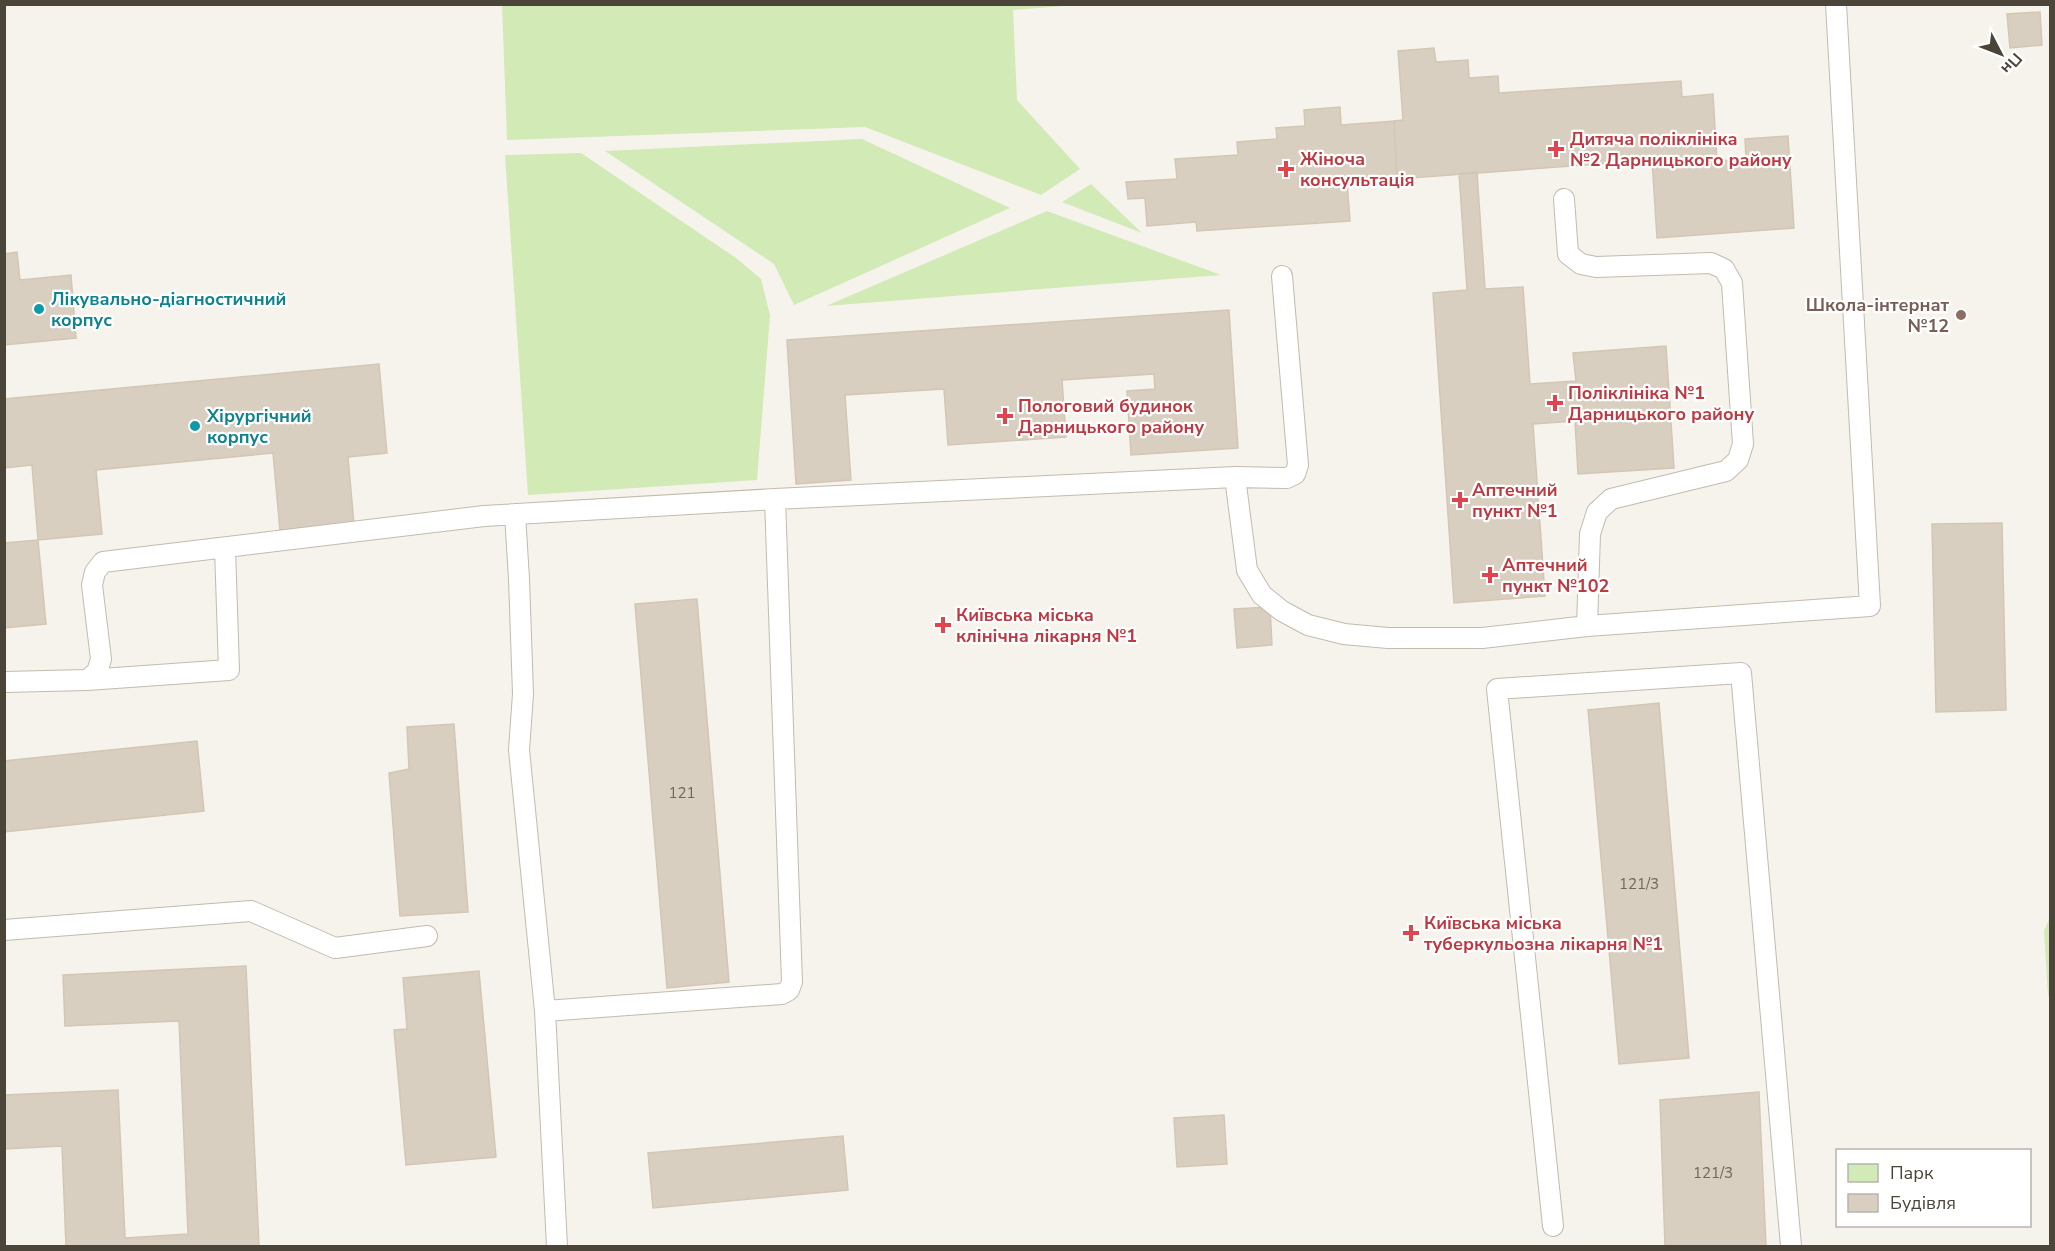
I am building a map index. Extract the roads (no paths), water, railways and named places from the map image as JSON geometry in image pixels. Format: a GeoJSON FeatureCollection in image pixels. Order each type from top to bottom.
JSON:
{"type":"FeatureCollection","features":[{"type":"Feature","properties":{"kind":"lane"},"geometry":{"type":"LineString","coordinates":[[1235,477],[1247,570],[1262,595],[1282,611],[1308,625],[1344,634],[1419,639],[1482,638],[1587,626],[1870,606],[1836,4]]}},
{"type":"Feature","properties":{"kind":"lane"},"geometry":{"type":"LineString","coordinates":[[1564,199],[1568,254],[1581,264],[1596,267],[1711,263],[1724,269],[1732,283],[1743,444],[1738,460],[1726,471],[1611,499],[1597,512],[1590,534],[1587,626]]}},
{"type":"Feature","properties":{"kind":"lane"},"geometry":{"type":"LineString","coordinates":[[87,680],[97,672],[101,660],[92,585],[95,572],[103,562],[515,514],[1235,477],[1287,478],[1295,474],[1298,465],[1282,276]]}},
{"type":"Feature","properties":{"kind":"lane"},"geometry":{"type":"LineString","coordinates":[[545,1011],[782,994],[789,990],[792,982],[775,499]]}},
{"type":"Feature","properties":{"kind":"lane"},"geometry":{"type":"LineString","coordinates":[[515,514],[523,694],[519,750],[545,1011],[558,1246]]}},
{"type":"Feature","properties":{"kind":"lane"},"geometry":{"type":"LineString","coordinates":[[4,682],[87,680],[229,670],[225,548]]}},
{"type":"Feature","properties":{"kind":"lane"},"geometry":{"type":"LineString","coordinates":[[1553,1227],[1497,689],[1741,673],[1791,1246]]}},
{"type":"Feature","properties":{"kind":"lane"},"geometry":{"type":"LineString","coordinates":[[4,930],[251,911],[335,948],[427,936]]}},
{"type":"Feature","properties":{"kind":"place","name":"Дитяча поліклініка №2 Дарницького району"},"geometry":{"type":"Point","coordinates":[1556,149]}},
{"type":"Feature","properties":{"kind":"place","name":"Жіноча консультація"},"geometry":{"type":"Point","coordinates":[1286,169]}},
{"type":"Feature","properties":{"kind":"place","name":"Лікувально-діагностичний корпус"},"geometry":{"type":"Point","coordinates":[39,309]}},
{"type":"Feature","properties":{"kind":"place","name":"Школа-інтернат №12"},"geometry":{"type":"Point","coordinates":[1961,315]}},
{"type":"Feature","properties":{"kind":"place","name":"Поліклініка №1 Дарницького району"},"geometry":{"type":"Point","coordinates":[1555,403]}},
{"type":"Feature","properties":{"kind":"place","name":"Пологовий будинок Дарницького району"},"geometry":{"type":"Point","coordinates":[1005,416]}},
{"type":"Feature","properties":{"kind":"place","name":"Хірургічний корпус"},"geometry":{"type":"Point","coordinates":[195,426]}},
{"type":"Feature","properties":{"kind":"place","name":"Аптечний пункт №1"},"geometry":{"type":"Point","coordinates":[1460,500]}},
{"type":"Feature","properties":{"kind":"place","name":"Аптечний пункт №102"},"geometry":{"type":"Point","coordinates":[1490,575]}},
{"type":"Feature","properties":{"kind":"place","name":"Київська міська клінічна лікарня №1"},"geometry":{"type":"Point","coordinates":[943,625]}},
{"type":"Feature","properties":{"kind":"place","name":"Київська міська туберкульозна лікарня №1"},"geometry":{"type":"Point","coordinates":[1411,933]}}]}
